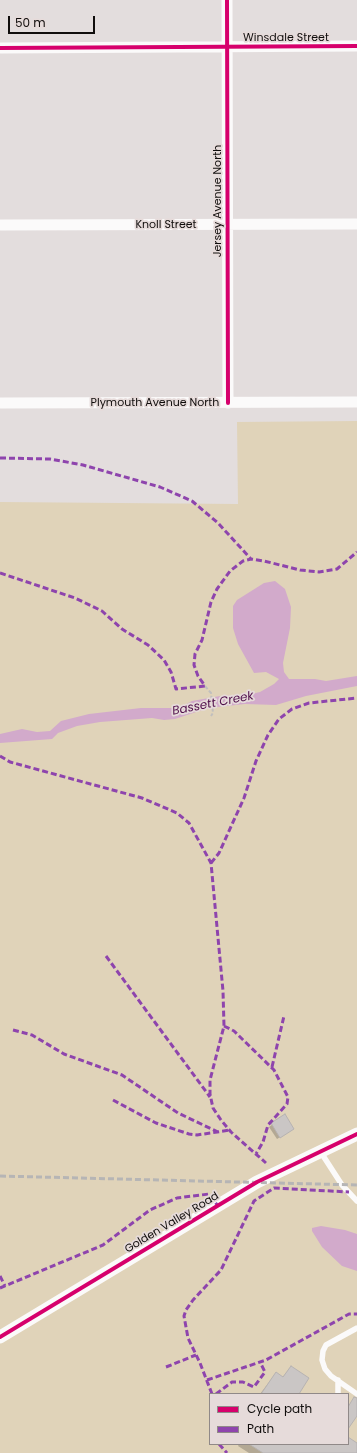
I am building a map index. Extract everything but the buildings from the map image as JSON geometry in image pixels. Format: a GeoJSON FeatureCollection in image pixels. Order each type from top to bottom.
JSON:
{"type":"FeatureCollection","features":[{"type":"Feature","properties":{"kind":"street","name":"Jersey Avenue North"},"geometry":{"type":"LineString","coordinates":[[227,0],[228,403]]}},
{"type":"Feature","properties":{"kind":"street","name":"Winsdale Street"},"geometry":{"type":"LineString","coordinates":[[0,48],[357,46]]}},
{"type":"Feature","properties":{"kind":"street","name":"Knoll Street"},"geometry":{"type":"LineString","coordinates":[[0,226],[357,224]]}},
{"type":"Feature","properties":{"kind":"street","name":"Plymouth Avenue North"},"geometry":{"type":"LineString","coordinates":[[0,403],[357,402]]}},
{"type":"Feature","properties":{"kind":"street","name":"Golden Valley Road"},"geometry":{"type":"LineString","coordinates":[[0,1337],[257,1182],[320,1150],[357,1134]]}},
{"type":"Feature","properties":{"kind":"lane"},"geometry":{"type":"LineString","coordinates":[[320,1150],[342,1184],[357,1201]]}},
{"type":"Feature","properties":{"kind":"lane"},"geometry":{"type":"LineString","coordinates":[[357,1328],[326,1345],[323,1351],[322,1360],[325,1369],[357,1394]]}},
{"type":"Feature","properties":{"kind":"lane"},"geometry":{"type":"LineString","coordinates":[[338,1380],[338,1393]]}},
{"type":"Feature","properties":{"kind":"path"},"geometry":{"type":"LineString","coordinates":[[205,686],[210,693],[213,713],[210,716]]}},
{"type":"Feature","properties":{"kind":"shaded area"},"geometry":{"type":"Polygon","coordinates":[[[357,421],[357,1453],[0,1453],[0,502],[238,504],[237,422],[357,421]]]}},
{"type":"Feature","properties":{"kind":"water","name":"Bassett Creek"},"geometry":{"type":"Polygon","coordinates":[[[275,581],[285,589],[291,607],[290,628],[283,663],[284,672],[289,679],[315,679],[326,681],[357,676],[357,686],[306,696],[276,705],[245,704],[208,708],[175,719],[164,720],[152,718],[100,722],[77,726],[58,733],[52,739],[0,743],[0,734],[22,729],[37,732],[50,731],[61,721],[89,714],[141,708],[179,708],[192,701],[220,696],[247,695],[260,692],[274,684],[279,679],[266,672],[254,673],[238,644],[233,628],[233,606],[237,600],[264,583],[275,581]]]}},
{"type":"Feature","properties":{"kind":"water"},"geometry":{"type":"Polygon","coordinates":[[[321,1226],[345,1230],[357,1234],[357,1271],[342,1266],[322,1247],[312,1231],[312,1228],[321,1226]]]}},
{"type":"Feature","properties":{"kind":"railway"},"geometry":{"type":"LineString","coordinates":[[0,1176],[357,1185]]}},
{"type":"Feature","properties":{"kind":"marked path"},"geometry":{"type":"LineString","coordinates":[[0,458],[50,459],[83,465],[160,487],[192,501],[218,523],[251,559]]}},
{"type":"Feature","properties":{"kind":"marked path"},"geometry":{"type":"LineString","coordinates":[[0,573],[75,598],[102,611],[122,629],[148,645],[164,660],[171,672],[176,689],[205,686],[198,676],[194,665],[195,654],[202,640],[211,602],[217,589],[230,571],[243,561],[251,559],[300,570],[319,572],[337,569],[357,552]]}},
{"type":"Feature","properties":{"kind":"marked path"},"geometry":{"type":"LineString","coordinates":[[211,863],[219,853],[244,798],[256,761],[268,735],[279,719],[292,709],[309,703],[357,698]]}},
{"type":"Feature","properties":{"kind":"marked path"},"geometry":{"type":"LineString","coordinates":[[0,756],[10,762],[142,798],[177,813],[189,823],[211,863],[223,991],[224,1026],[210,1080],[210,1094],[213,1108],[231,1132],[266,1163]]}},
{"type":"Feature","properties":{"kind":"marked path"},"geometry":{"type":"LineString","coordinates":[[106,956],[210,1097]]}},
{"type":"Feature","properties":{"kind":"marked path"},"geometry":{"type":"LineString","coordinates":[[272,1067],[284,1016]]}},
{"type":"Feature","properties":{"kind":"marked path"},"geometry":{"type":"LineString","coordinates":[[224,1026],[234,1031],[274,1070],[288,1097],[287,1104],[268,1125],[263,1142],[256,1154]]}},
{"type":"Feature","properties":{"kind":"marked path"},"geometry":{"type":"LineString","coordinates":[[13,1030],[32,1035],[64,1054],[122,1075],[178,1113],[218,1132]]}},
{"type":"Feature","properties":{"kind":"marked path"},"geometry":{"type":"LineString","coordinates":[[113,1100],[156,1123],[189,1134],[197,1135],[230,1130]]}},
{"type":"Feature","properties":{"kind":"marked path"},"geometry":{"type":"LineString","coordinates":[[212,1393],[188,1338],[184,1316],[193,1300],[221,1270],[254,1201],[274,1188],[349,1192]]}},
{"type":"Feature","properties":{"kind":"marked path"},"geometry":{"type":"LineString","coordinates":[[0,1288],[103,1245],[150,1210],[177,1198],[209,1194],[218,1206]]}},
{"type":"Feature","properties":{"kind":"marked path"},"geometry":{"type":"LineString","coordinates":[[0,1276],[5,1286]]}},
{"type":"Feature","properties":{"kind":"marked path"},"geometry":{"type":"LineString","coordinates":[[207,1380],[266,1360],[349,1314],[357,1314]]}},
{"type":"Feature","properties":{"kind":"marked path"},"geometry":{"type":"LineString","coordinates":[[166,1367],[196,1355]]}},
{"type":"Feature","properties":{"kind":"marked path"},"geometry":{"type":"LineString","coordinates":[[217,1393],[232,1382],[243,1382],[254,1387],[265,1372],[260,1362]]}},
{"type":"Feature","properties":{"kind":"marked path"},"geometry":{"type":"LineString","coordinates":[[220,1445],[227,1453]]}},
{"type":"Feature","properties":{"kind":"cycle path"},"geometry":{"type":"LineString","coordinates":[[227,0],[228,403]]}},
{"type":"Feature","properties":{"kind":"cycle path"},"geometry":{"type":"LineString","coordinates":[[0,48],[357,46]]}},
{"type":"Feature","properties":{"kind":"cycle path"},"geometry":{"type":"LineString","coordinates":[[0,1337],[257,1182],[357,1134]]}}]}
